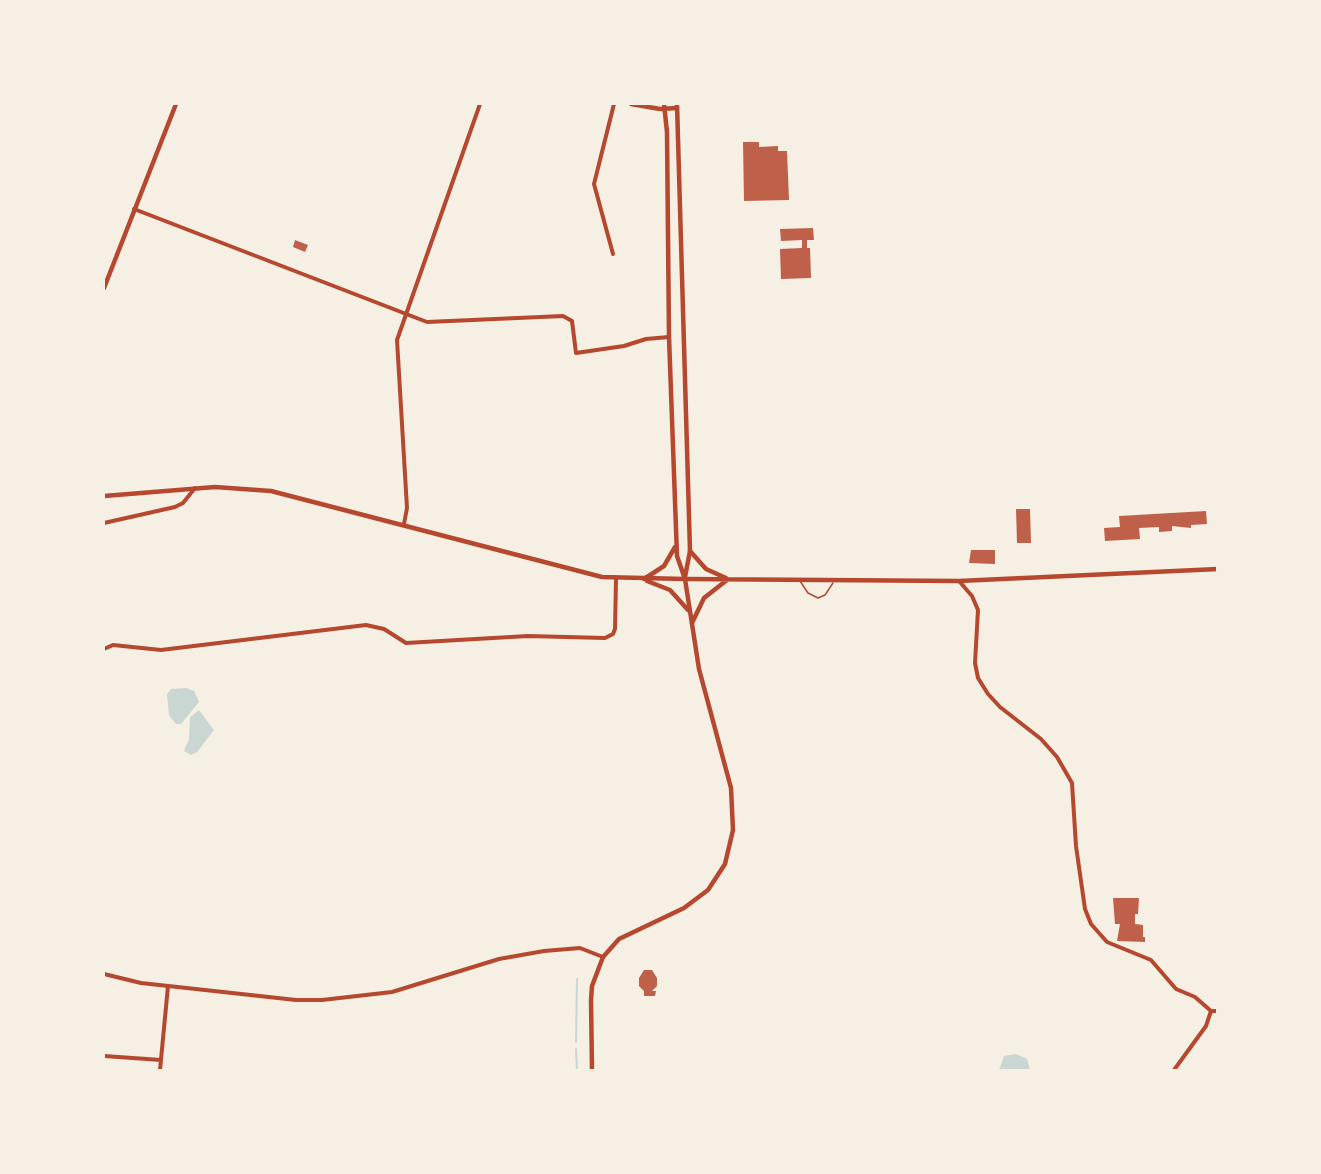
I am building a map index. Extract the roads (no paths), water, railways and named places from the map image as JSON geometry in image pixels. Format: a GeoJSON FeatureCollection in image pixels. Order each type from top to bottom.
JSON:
{"type":"FeatureCollection","features":[{"type":"Feature","properties":{"kind":"main road"},"geometry":{"type":"LineString","coordinates":[[104,288],[176,104]]}},
{"type":"Feature","properties":{"kind":"main road"},"geometry":{"type":"LineString","coordinates":[[632,104],[677,106],[690,551],[685,579]]}},
{"type":"Feature","properties":{"kind":"main road"},"geometry":{"type":"LineString","coordinates":[[592,1071],[592,986],[603,957],[619,939],[698,900],[718,877],[730,847],[734,811],[731,788],[699,669],[685,579],[676,545],[664,106]]}},
{"type":"Feature","properties":{"kind":"main road"},"geometry":{"type":"LineString","coordinates":[[104,496],[195,488],[271,492],[616,579],[958,581],[1218,569]]}},
{"type":"Feature","properties":{"kind":"main road"},"geometry":{"type":"LineString","coordinates":[[642,580],[664,566],[676,545]]}},
{"type":"Feature","properties":{"kind":"main road"},"geometry":{"type":"LineString","coordinates":[[690,551],[706,569],[729,579]]}},
{"type":"Feature","properties":{"kind":"main road"},"geometry":{"type":"LineString","coordinates":[[691,626],[704,598],[729,579]]}},
{"type":"Feature","properties":{"kind":"main road"},"geometry":{"type":"LineString","coordinates":[[642,580],[670,590],[689,610]]}},
{"type":"Feature","properties":{"kind":"street"},"geometry":{"type":"LineString","coordinates":[[404,524],[407,508],[397,340],[480,104]]}},
{"type":"Feature","properties":{"kind":"street"},"geometry":{"type":"LineString","coordinates":[[613,254],[594,183],[614,104]]}},
{"type":"Feature","properties":{"kind":"street"},"geometry":{"type":"LineString","coordinates":[[135,209],[405,314],[435,323],[563,316],[572,321],[576,353],[624,346],[646,339],[669,337]]}},
{"type":"Feature","properties":{"kind":"street"},"geometry":{"type":"LineString","coordinates":[[104,523],[174,507],[183,503],[195,488]]}},
{"type":"Feature","properties":{"kind":"street"},"geometry":{"type":"LineString","coordinates":[[104,649],[113,645],[160,650],[366,625],[384,629],[406,643],[528,636],[605,638],[613,634],[615,628],[616,579]]}},
{"type":"Feature","properties":{"kind":"street"},"geometry":{"type":"LineString","coordinates":[[958,581],[972,596],[978,610],[975,663],[978,678],[1000,707],[1041,740],[1057,757],[1072,783],[1076,846],[1085,909],[1091,924],[1107,942],[1151,960],[1176,989],[1195,997],[1211,1011],[1218,1011]]}},
{"type":"Feature","properties":{"kind":"street"},"geometry":{"type":"LineString","coordinates":[[104,974],[123,980],[168,986],[296,1000],[321,1000],[392,992],[499,959],[544,951],[580,948],[603,957]]}},
{"type":"Feature","properties":{"kind":"street"},"geometry":{"type":"LineString","coordinates":[[160,1071],[168,986]]}},
{"type":"Feature","properties":{"kind":"street"},"geometry":{"type":"LineString","coordinates":[[1174,1071],[1206,1026],[1211,1011]]}},
{"type":"Feature","properties":{"kind":"street"},"geometry":{"type":"LineString","coordinates":[[104,1056],[160,1060]]}},
{"type":"Feature","properties":{"kind":"lane"},"geometry":{"type":"LineString","coordinates":[[799,580],[808,593],[818,598],[825,595],[834,580]]}},
{"type":"Feature","properties":{"kind":"waterway"},"geometry":{"type":"LineString","coordinates":[[576,1042],[577,979]]}},
{"type":"Feature","properties":{"kind":"waterway"},"geometry":{"type":"LineString","coordinates":[[576,1049],[577,1070]]}}]}
